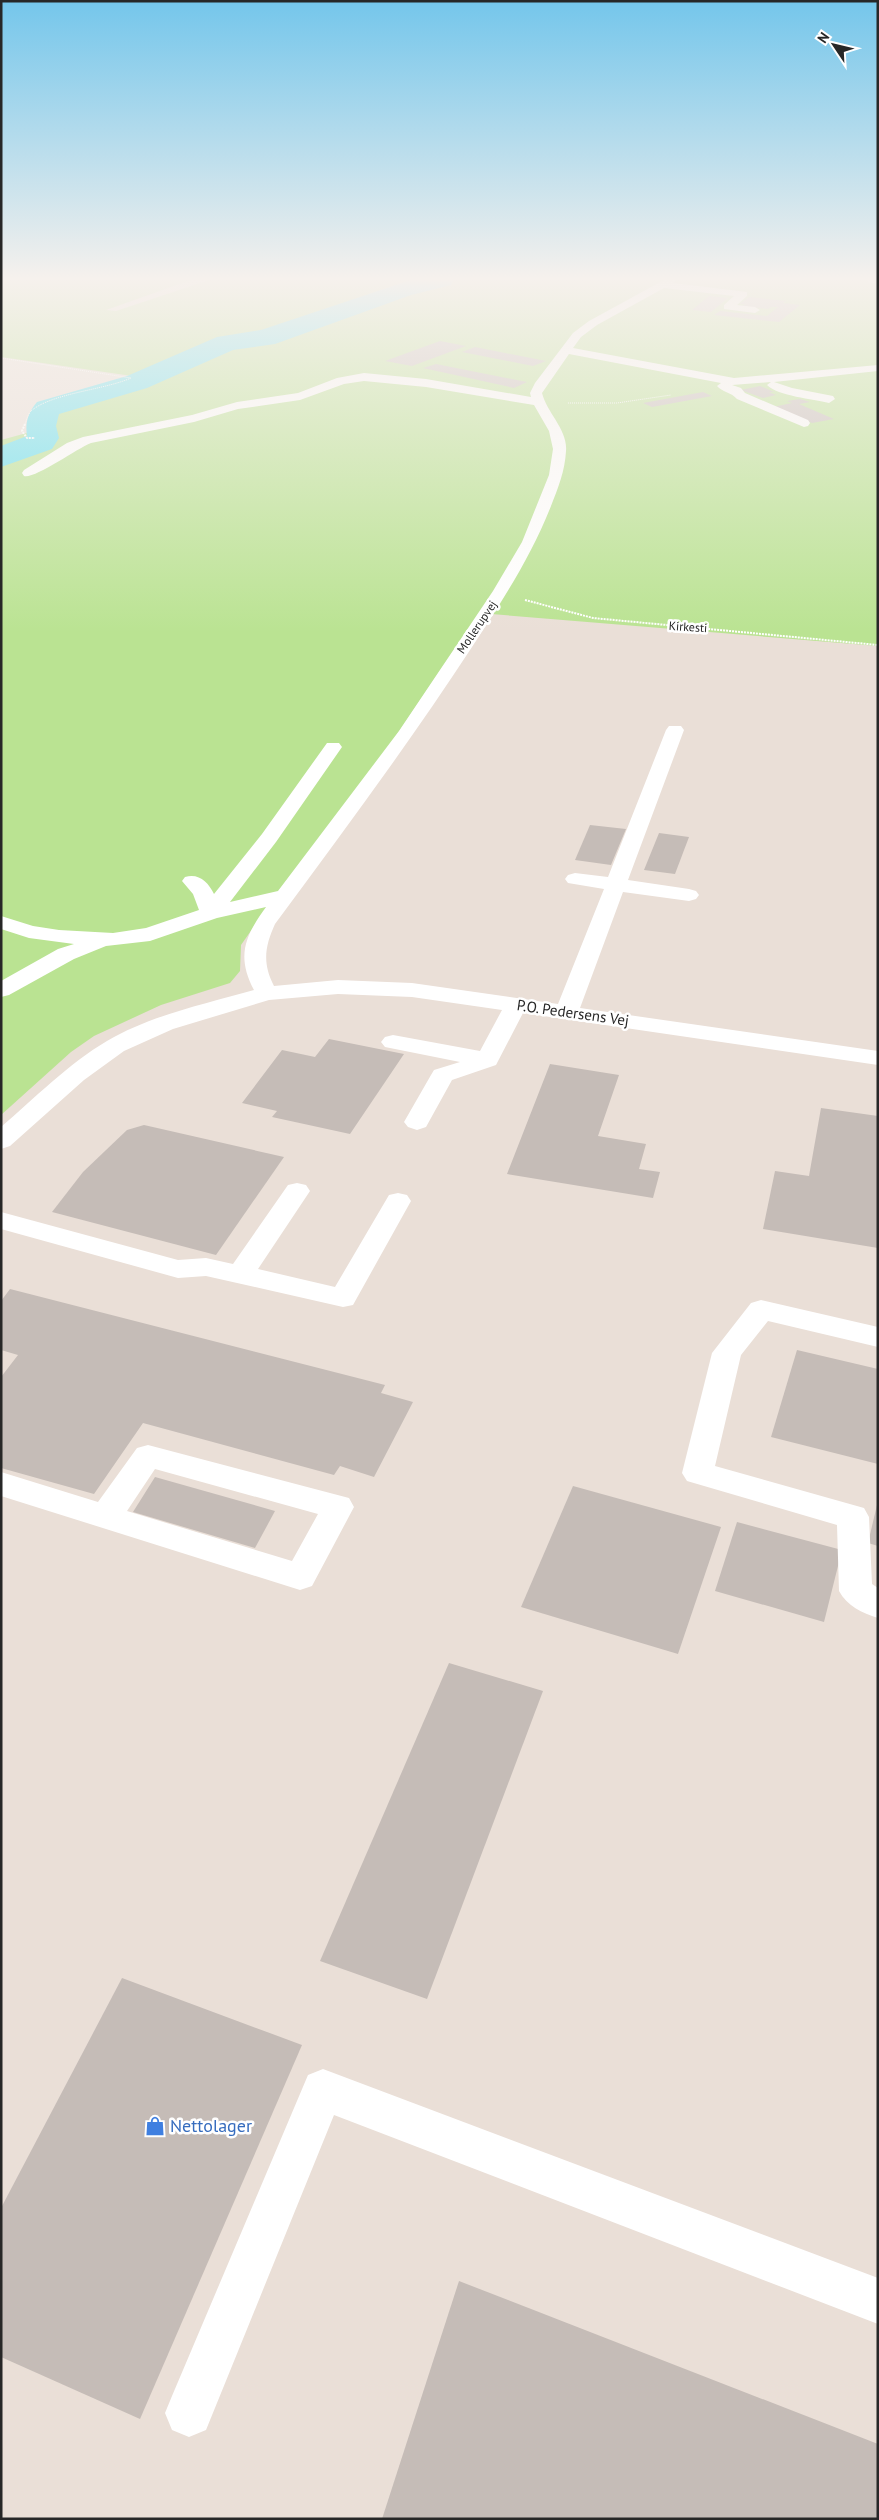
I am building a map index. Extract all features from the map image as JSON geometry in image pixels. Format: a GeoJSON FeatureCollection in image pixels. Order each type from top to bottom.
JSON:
{"type":"FeatureCollection","features":[{"type":"Feature","properties":{"kind":"street"},"geometry":{"type":"LineString","coordinates":[[29,473],[72,446],[88,440],[194,418],[237,406],[290,398]]}},
{"type":"Feature","properties":{"kind":"street"},"geometry":{"type":"LineString","coordinates":[[501,398],[538,402],[537,398]]}},
{"type":"Feature","properties":{"kind":"street"},"geometry":{"type":"LineString","coordinates":[[745,398],[804,423]]}},
{"type":"Feature","properties":{"kind":"street"},"geometry":{"type":"LineString","coordinates":[[823,398],[829,399]]}},
{"type":"Feature","properties":{"kind":"street","name":"Mollerupvej"},"geometry":{"type":"LineString","coordinates":[[267,993],[255,972],[253,956],[265,923],[406,734],[501,591],[529,542],[556,475],[560,449],[555,431],[538,402]]}},
{"type":"Feature","properties":{"kind":"street"},"geometry":{"type":"LineString","coordinates":[[63,438],[88,440]]}},
{"type":"Feature","properties":{"kind":"street"},"geometry":{"type":"LineString","coordinates":[[567,1012],[675,730]]}},
{"type":"Feature","properties":{"kind":"street"},"geometry":{"type":"LineString","coordinates":[[211,913],[269,838],[333,746]]}},
{"type":"Feature","properties":{"kind":"street"},"geometry":{"type":"LineString","coordinates":[[575,879],[689,895]]}},
{"type":"Feature","properties":{"kind":"street"},"geometry":{"type":"LineString","coordinates":[[192,881],[203,892],[211,913]]}},
{"type":"Feature","properties":{"kind":"street"},"geometry":{"type":"LineString","coordinates":[[1,990],[66,954],[89,945],[150,934],[211,913],[285,896]]}},
{"type":"Feature","properties":{"kind":"street"},"geometry":{"type":"LineString","coordinates":[[1,922],[29,932],[60,937],[113,940]]}},
{"type":"Feature","properties":{"kind":"street","name":"P.O. Pedersens Vej"},"geometry":{"type":"LineString","coordinates":[[1,1141],[75,1075],[116,1046],[165,1024],[267,993],[338,987],[412,990],[878,1058]]}},
{"type":"Feature","properties":{"kind":"street"},"geometry":{"type":"LineString","coordinates":[[417,1122],[444,1075],[488,1060],[516,1005]]}},
{"type":"Feature","properties":{"kind":"street"},"geometry":{"type":"LineString","coordinates":[[393,1042],[488,1060]]}},
{"type":"Feature","properties":{"kind":"street"},"geometry":{"type":"LineString","coordinates":[[240,1275],[297,1191]]}},
{"type":"Feature","properties":{"kind":"street"},"geometry":{"type":"LineString","coordinates":[[1,1220],[178,1269],[206,1267],[343,1298],[398,1201]]}},
{"type":"Feature","properties":{"kind":"street"},"geometry":{"type":"LineString","coordinates":[[878,1337],[761,1310],[727,1354],[698,1473],[853,1517],[856,1591],[878,1605]]}},
{"type":"Feature","properties":{"kind":"street"},"geometry":{"type":"LineString","coordinates":[[1,1484],[105,1517],[300,1577],[338,1507],[148,1456],[105,1517]]}},
{"type":"Feature","properties":{"kind":"street"},"geometry":{"type":"LineString","coordinates":[[189,2414],[323,2090],[878,2301]]}},
{"type":"Feature","properties":{"kind":"path"},"geometry":{"type":"LineString","coordinates":[[31,439],[22,431],[30,412],[41,404],[62,398]]}},
{"type":"Feature","properties":{"kind":"path"},"geometry":{"type":"LineString","coordinates":[[538,402],[617,403],[651,398]]}},
{"type":"Feature","properties":{"kind":"path","name":"Kirkesti"},"geometry":{"type":"LineString","coordinates":[[501,591],[545,607],[593,618],[878,645]]}},
{"type":"Feature","properties":{"kind":"green space"},"geometry":{"type":"Polygon","coordinates":[[[56,398],[878,398],[878,646],[479,613],[379,761],[280,889],[241,945],[240,971],[230,983],[161,1005],[94,1036],[71,1052],[1,1115],[1,440],[34,431],[44,401],[56,398]]]}},
{"type":"Feature","properties":{"kind":"building"},"geometry":{"type":"Polygon","coordinates":[[[672,398],[703,398],[652,407],[643,403],[672,398]]]}},
{"type":"Feature","properties":{"kind":"building"},"geometry":{"type":"Polygon","coordinates":[[[800,399],[810,402],[799,404],[834,419],[812,423],[773,407],[792,403],[787,401],[800,399]]]}},
{"type":"Feature","properties":{"kind":"building"},"geometry":{"type":"Polygon","coordinates":[[[590,825],[626,829],[611,865],[575,860],[590,825]]]}},
{"type":"Feature","properties":{"kind":"building"},"geometry":{"type":"Polygon","coordinates":[[[659,833],[689,837],[675,874],[644,870],[659,833]]]}},
{"type":"Feature","properties":{"kind":"building"},"geometry":{"type":"Polygon","coordinates":[[[329,1039],[404,1054],[350,1134],[272,1117],[277,1111],[242,1103],[282,1050],[315,1057],[329,1039]]]}},
{"type":"Feature","properties":{"kind":"building"},"geometry":{"type":"Polygon","coordinates":[[[550,1064],[619,1075],[598,1136],[646,1144],[639,1169],[660,1172],[653,1198],[507,1174],[550,1064]]]}},
{"type":"Feature","properties":{"kind":"building"},"geometry":{"type":"Polygon","coordinates":[[[821,1108],[878,1116],[878,1248],[763,1229],[775,1171],[809,1176],[821,1108]]]}},
{"type":"Feature","properties":{"kind":"building"},"geometry":{"type":"Polygon","coordinates":[[[144,1125],[284,1157],[216,1255],[52,1212],[83,1172],[127,1130],[144,1125]]]}},
{"type":"Feature","properties":{"kind":"building"},"geometry":{"type":"Polygon","coordinates":[[[10,1289],[385,1385],[381,1393],[413,1402],[374,1477],[340,1466],[334,1475],[143,1423],[94,1494],[1,1468],[1,1377],[18,1355],[1,1350],[1,1301],[10,1289]]]}},
{"type":"Feature","properties":{"kind":"building"},"geometry":{"type":"Polygon","coordinates":[[[797,1350],[878,1369],[878,1464],[771,1437],[797,1350]]]}},
{"type":"Feature","properties":{"kind":"building"},"geometry":{"type":"Polygon","coordinates":[[[155,1477],[275,1511],[255,1548],[133,1512],[155,1477]]]}},
{"type":"Feature","properties":{"kind":"building"},"geometry":{"type":"Polygon","coordinates":[[[573,1486],[721,1527],[678,1654],[521,1607],[573,1486]]]}},
{"type":"Feature","properties":{"kind":"building"},"geometry":{"type":"Polygon","coordinates":[[[878,1505],[878,1546],[868,1543],[878,1505]]]}},
{"type":"Feature","properties":{"kind":"building"},"geometry":{"type":"Polygon","coordinates":[[[737,1522],[842,1550],[824,1622],[715,1591],[737,1522]]]}},
{"type":"Feature","properties":{"kind":"building"},"geometry":{"type":"Polygon","coordinates":[[[449,1663],[543,1691],[427,1999],[320,1961],[449,1663]]]}},
{"type":"Feature","properties":{"kind":"building","name":"Nettolager"},"geometry":{"type":"Polygon","coordinates":[[[122,1978],[302,2045],[140,2419],[1,2357],[1,2208],[122,1978]]]}},
{"type":"Feature","properties":{"kind":"building"},"geometry":{"type":"Polygon","coordinates":[[[459,2281],[878,2444],[878,2519],[382,2519],[459,2281]]]}},
{"type":"Feature","properties":{"kind":"waterway"},"geometry":{"type":"LineString","coordinates":[[1,457],[41,442],[43,438],[41,426],[44,413],[48,408],[89,398]]}},
{"type":"Feature","properties":{"kind":"place","name":"Nettolager"},"geometry":{"type":"Point","coordinates":[155,2126]}}]}
